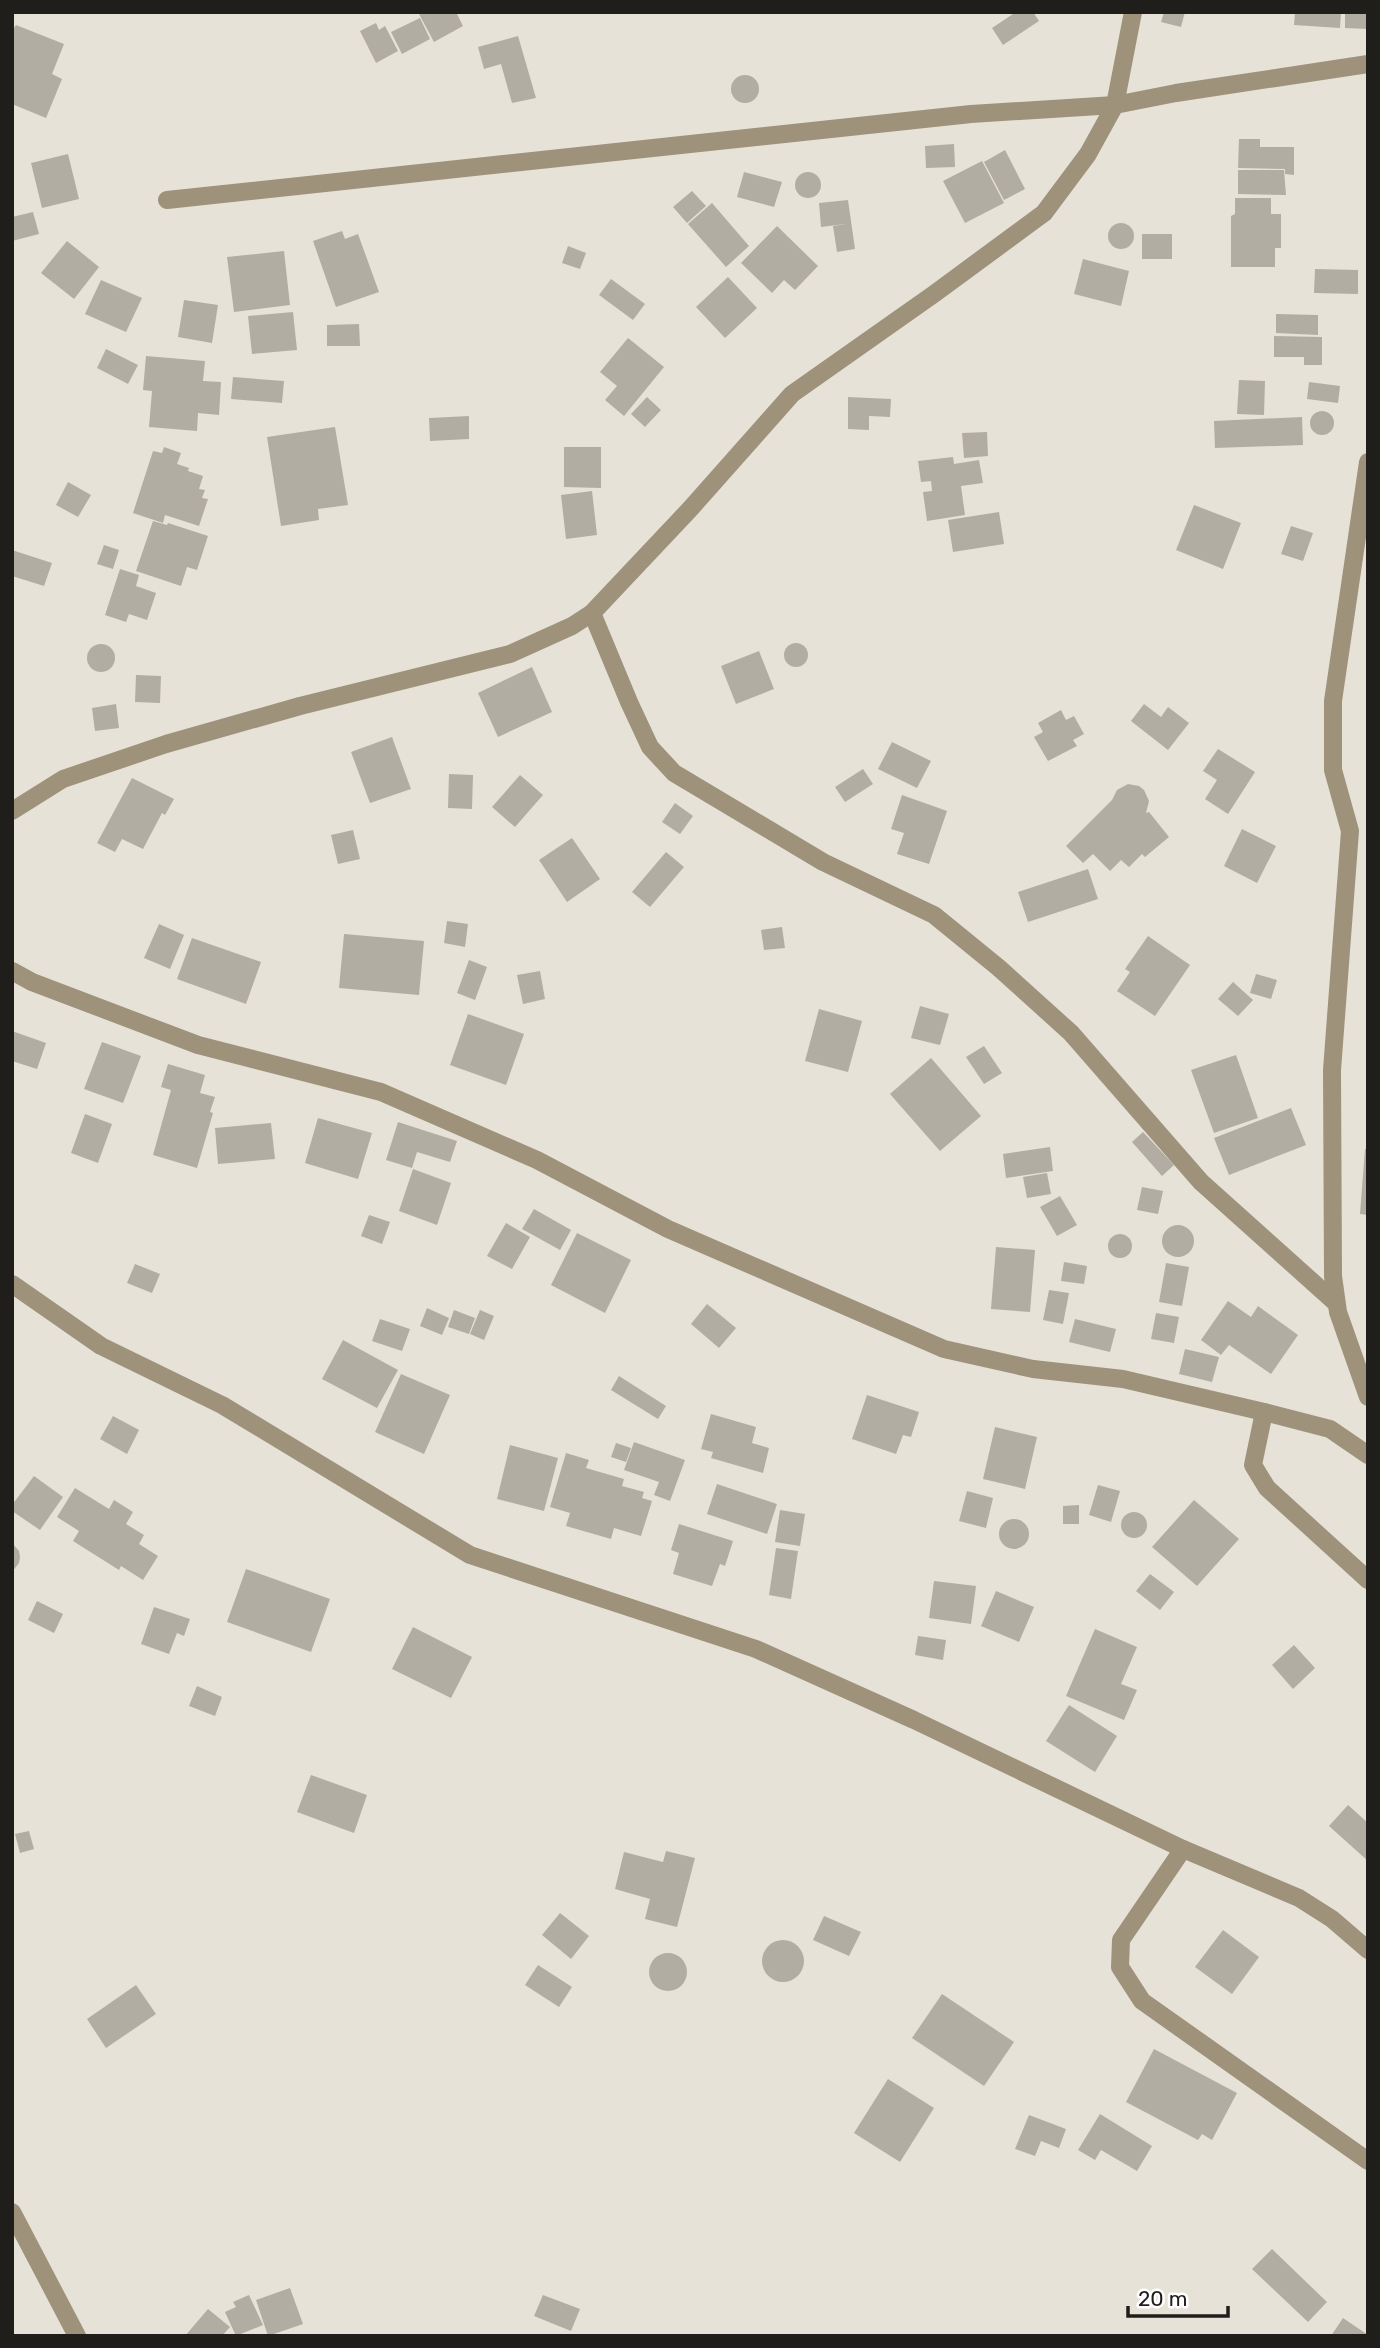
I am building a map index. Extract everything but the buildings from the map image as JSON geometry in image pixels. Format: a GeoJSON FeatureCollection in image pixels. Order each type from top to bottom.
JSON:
{"type":"FeatureCollection","features":[{"type":"Feature","properties":{"kind":"street"},"geometry":{"type":"LineString","coordinates":[[12,811],[63,779],[166,744],[300,706],[510,654],[592,613],[691,508],[792,394],[1044,213],[1088,154],[1115,105],[1133,12]]}},
{"type":"Feature","properties":{"kind":"street"},"geometry":{"type":"LineString","coordinates":[[167,200],[971,114],[1115,105],[1368,64]]}},
{"type":"Feature","properties":{"kind":"street"},"geometry":{"type":"LineString","coordinates":[[1368,462],[1333,701],[1333,770],[1350,831],[1332,1070],[1333,1276],[1336,1303],[1368,1397]]}},
{"type":"Feature","properties":{"kind":"street"},"geometry":{"type":"LineString","coordinates":[[592,613],[650,747],[674,773],[823,862],[934,915],[999,968],[1071,1034],[1201,1182],[1336,1303]]}},
{"type":"Feature","properties":{"kind":"street"},"geometry":{"type":"LineString","coordinates":[[12,971],[32,982],[198,1045],[381,1092],[537,1160],[668,1229],[944,1349],[1033,1369],[1124,1379],[1264,1412],[1330,1429],[1368,1455]]}},
{"type":"Feature","properties":{"kind":"street"},"geometry":{"type":"LineString","coordinates":[[12,1284],[101,1346],[222,1405],[470,1555],[756,1649],[914,1720],[1183,1849],[1299,1898],[1332,1919],[1368,1950]]}},
{"type":"Feature","properties":{"kind":"street"},"geometry":{"type":"LineString","coordinates":[[1264,1412],[1253,1465],[1266,1488],[1368,1580]]}},
{"type":"Feature","properties":{"kind":"street"},"geometry":{"type":"LineString","coordinates":[[1183,1849],[1121,1940],[1121,1967],[1142,2001],[1368,2161]]}},
{"type":"Feature","properties":{"kind":"street"},"geometry":{"type":"LineString","coordinates":[[12,2212],[77,2336]]}}]}
